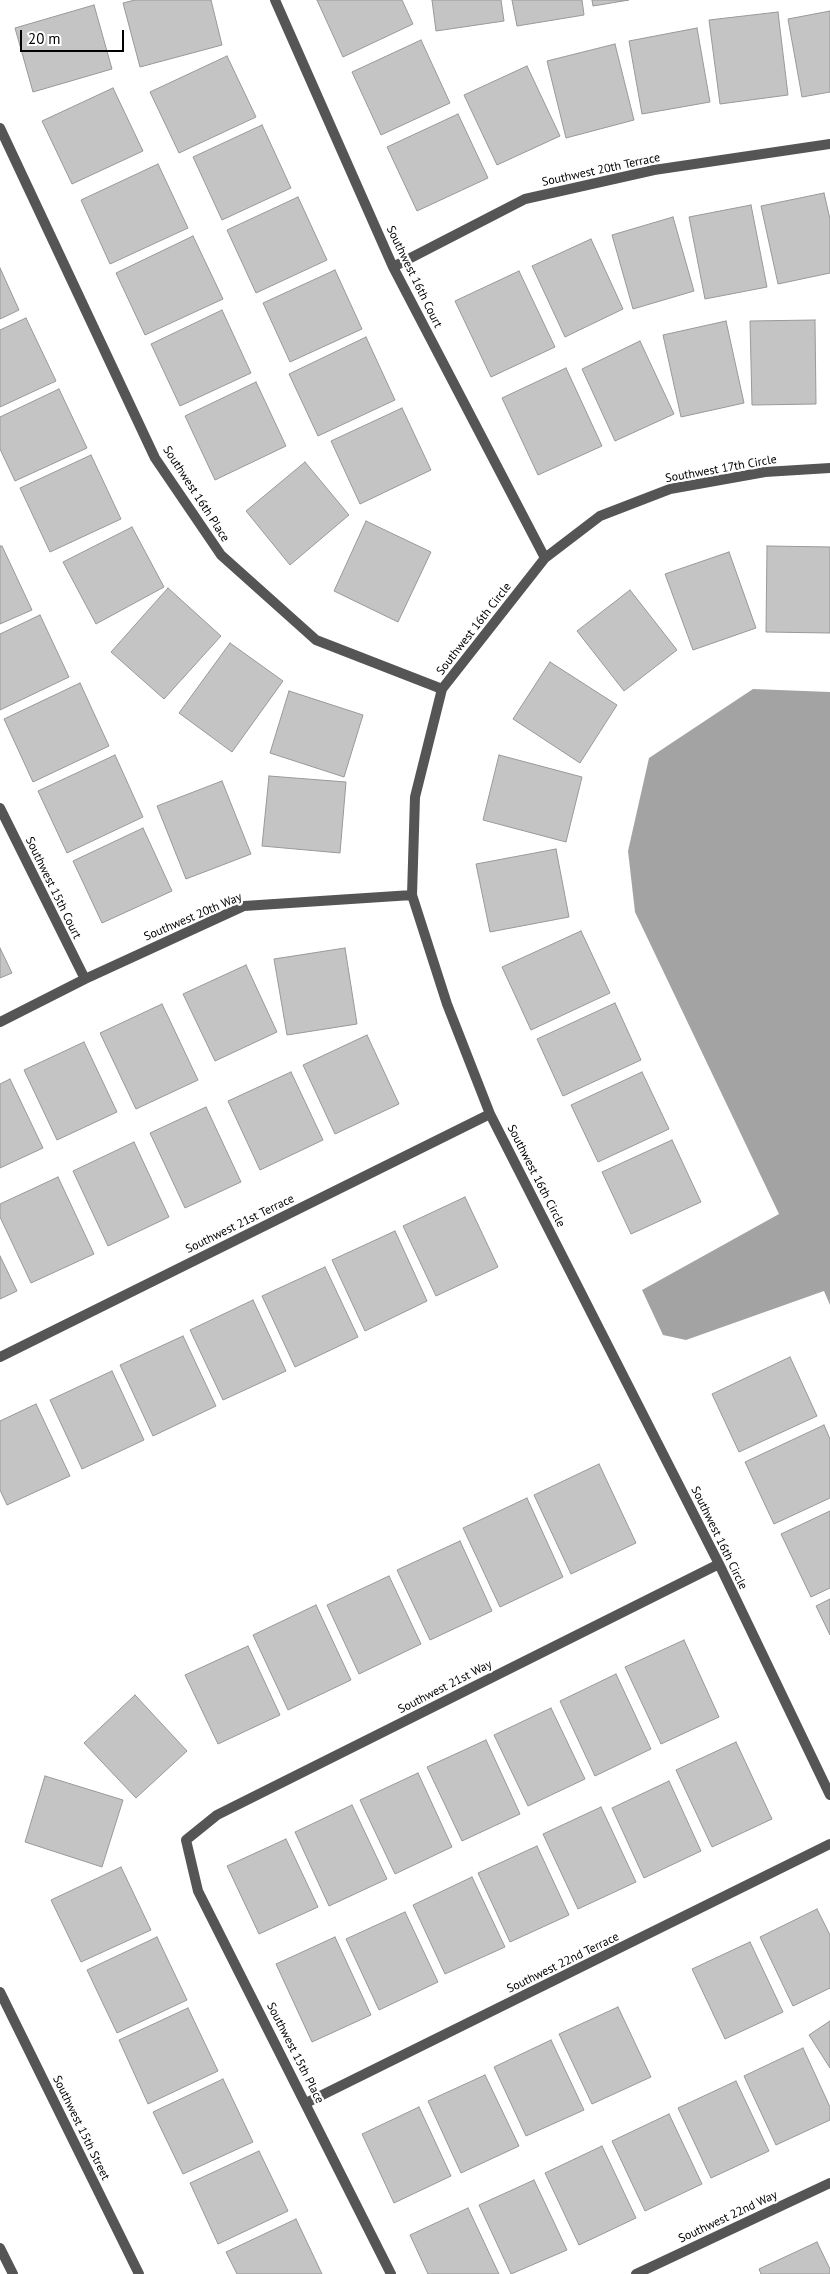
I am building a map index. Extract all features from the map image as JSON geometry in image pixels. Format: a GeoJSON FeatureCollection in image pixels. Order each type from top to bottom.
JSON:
{"type":"FeatureCollection","features":[{"type":"Feature","properties":{"kind":"street","name":"Southwest 16th Court"},"geometry":{"type":"LineString","coordinates":[[275,0],[393,268],[546,558]]}},
{"type":"Feature","properties":{"kind":"street","name":"Southwest 16th Place"},"geometry":{"type":"LineString","coordinates":[[0,128],[155,458],[221,555],[316,640],[442,689]]}},
{"type":"Feature","properties":{"kind":"street","name":"Southwest 20th Terrace"},"geometry":{"type":"LineString","coordinates":[[393,268],[526,200],[654,170],[830,144]]}},
{"type":"Feature","properties":{"kind":"street","name":"Southwest 17th Circle"},"geometry":{"type":"LineString","coordinates":[[546,558],[600,516],[670,490],[765,472],[830,468]]}},
{"type":"Feature","properties":{"kind":"street","name":"Southwest 16th Circle"},"geometry":{"type":"LineString","coordinates":[[546,558],[442,689],[415,797],[412,895],[447,1004],[490,1114],[719,1564],[830,1795]]}},
{"type":"Feature","properties":{"kind":"street","name":"Southwest 15th Court"},"geometry":{"type":"LineString","coordinates":[[0,808],[85,980]]}},
{"type":"Feature","properties":{"kind":"street","name":"Southwest 20th Way"},"geometry":{"type":"LineString","coordinates":[[0,1022],[244,906],[412,895]]}},
{"type":"Feature","properties":{"kind":"street","name":"Southwest 21st Terrace"},"geometry":{"type":"LineString","coordinates":[[0,1357],[490,1114]]}},
{"type":"Feature","properties":{"kind":"street","name":"Southwest 21st Way"},"geometry":{"type":"LineString","coordinates":[[186,1840],[217,1815],[719,1564]]}},
{"type":"Feature","properties":{"kind":"street","name":"Southwest 15th Place"},"geometry":{"type":"LineString","coordinates":[[186,1840],[198,1891],[391,2274]]}},
{"type":"Feature","properties":{"kind":"street","name":"Southwest 22nd Terrace"},"geometry":{"type":"LineString","coordinates":[[306,2104],[830,1844]]}},
{"type":"Feature","properties":{"kind":"street","name":"Southwest 15th Street"},"geometry":{"type":"LineString","coordinates":[[0,1992],[139,2274]]}},
{"type":"Feature","properties":{"kind":"street","name":"Southwest 22nd Way"},"geometry":{"type":"LineString","coordinates":[[636,2274],[830,2183]]}},
{"type":"Feature","properties":{"kind":"street"},"geometry":{"type":"LineString","coordinates":[[0,2248],[13,2274]]}},
{"type":"Feature","properties":{"kind":"shaded area"},"geometry":{"type":"Polygon","coordinates":[[[753,689],[830,692],[830,1305],[824,1291],[686,1340],[663,1335],[642,1290],[779,1214],[635,912],[628,851],[649,758],[753,689]]]}},
{"type":"Feature","properties":{"kind":"building"},"geometry":{"type":"Polygon","coordinates":[[[135,0],[211,0],[222,45],[140,67],[123,3],[135,0]]]}},
{"type":"Feature","properties":{"kind":"building"},"geometry":{"type":"Polygon","coordinates":[[[317,0],[402,0],[413,24],[343,57],[317,0]]]}},
{"type":"Feature","properties":{"kind":"building"},"geometry":{"type":"Polygon","coordinates":[[[432,0],[501,0],[504,21],[436,31],[432,0]]]}},
{"type":"Feature","properties":{"kind":"building"},"geometry":{"type":"Polygon","coordinates":[[[512,0],[582,0],[584,15],[517,26],[512,0]]]}},
{"type":"Feature","properties":{"kind":"building"},"geometry":{"type":"Polygon","coordinates":[[[592,0],[629,0],[593,6],[592,0]]]}},
{"type":"Feature","properties":{"kind":"building"},"geometry":{"type":"Polygon","coordinates":[[[94,5],[112,69],[33,92],[15,28],[94,5]]]}},
{"type":"Feature","properties":{"kind":"building"},"geometry":{"type":"Polygon","coordinates":[[[830,11],[830,92],[802,97],[788,19],[830,11]]]}},
{"type":"Feature","properties":{"kind":"building"},"geometry":{"type":"Polygon","coordinates":[[[778,12],[788,95],[720,104],[709,20],[778,12]]]}},
{"type":"Feature","properties":{"kind":"building"},"geometry":{"type":"Polygon","coordinates":[[[697,28],[710,102],[642,114],[629,41],[697,28]]]}},
{"type":"Feature","properties":{"kind":"building"},"geometry":{"type":"Polygon","coordinates":[[[421,40],[450,103],[381,135],[352,72],[421,40]]]}},
{"type":"Feature","properties":{"kind":"building"},"geometry":{"type":"Polygon","coordinates":[[[615,44],[634,120],[566,138],[547,61],[615,44]]]}},
{"type":"Feature","properties":{"kind":"building"},"geometry":{"type":"Polygon","coordinates":[[[227,56],[256,117],[179,153],[150,92],[227,56]]]}},
{"type":"Feature","properties":{"kind":"building"},"geometry":{"type":"Polygon","coordinates":[[[527,66],[560,136],[497,165],[464,95],[527,66]]]}},
{"type":"Feature","properties":{"kind":"building"},"geometry":{"type":"Polygon","coordinates":[[[113,88],[143,151],[72,184],[42,121],[113,88]]]}},
{"type":"Feature","properties":{"kind":"building"},"geometry":{"type":"Polygon","coordinates":[[[458,114],[488,178],[417,211],[387,147],[458,114]]]}},
{"type":"Feature","properties":{"kind":"building"},"geometry":{"type":"Polygon","coordinates":[[[262,125],[291,188],[222,220],[193,157],[262,125]]]}},
{"type":"Feature","properties":{"kind":"building"},"geometry":{"type":"Polygon","coordinates":[[[158,164],[188,228],[110,264],[81,200],[158,164]]]}},
{"type":"Feature","properties":{"kind":"building"},"geometry":{"type":"Polygon","coordinates":[[[824,193],[830,219],[830,273],[778,284],[761,206],[824,193]]]}},
{"type":"Feature","properties":{"kind":"building"},"geometry":{"type":"Polygon","coordinates":[[[298,197],[327,260],[256,293],[227,230],[298,197]]]}},
{"type":"Feature","properties":{"kind":"building"},"geometry":{"type":"Polygon","coordinates":[[[751,205],[767,287],[705,299],[689,217],[751,205]]]}},
{"type":"Feature","properties":{"kind":"building"},"geometry":{"type":"Polygon","coordinates":[[[673,217],[694,291],[633,309],[612,235],[673,217]]]}},
{"type":"Feature","properties":{"kind":"building"},"geometry":{"type":"Polygon","coordinates":[[[193,236],[223,299],[145,335],[116,273],[193,236]]]}},
{"type":"Feature","properties":{"kind":"building"},"geometry":{"type":"Polygon","coordinates":[[[591,239],[623,309],[565,337],[532,266],[591,239]]]}},
{"type":"Feature","properties":{"kind":"building"},"geometry":{"type":"Polygon","coordinates":[[[0,268],[19,310],[0,319],[0,268]]]}},
{"type":"Feature","properties":{"kind":"building"},"geometry":{"type":"Polygon","coordinates":[[[335,270],[362,329],[290,362],[263,303],[335,270]]]}},
{"type":"Feature","properties":{"kind":"building"},"geometry":{"type":"Polygon","coordinates":[[[519,271],[555,347],[491,377],[455,301],[519,271]]]}},
{"type":"Feature","properties":{"kind":"building"},"geometry":{"type":"Polygon","coordinates":[[[222,310],[251,373],[180,406],[151,344],[222,310]]]}},
{"type":"Feature","properties":{"kind":"building"},"geometry":{"type":"Polygon","coordinates":[[[26,318],[56,381],[0,407],[0,330],[26,318]]]}},
{"type":"Feature","properties":{"kind":"building"},"geometry":{"type":"Polygon","coordinates":[[[815,320],[816,404],[752,405],[750,321],[815,320]]]}},
{"type":"Feature","properties":{"kind":"building"},"geometry":{"type":"Polygon","coordinates":[[[726,321],[744,403],[681,417],[663,335],[726,321]]]}},
{"type":"Feature","properties":{"kind":"building"},"geometry":{"type":"Polygon","coordinates":[[[366,337],[395,400],[318,436],[289,374],[366,337]]]}},
{"type":"Feature","properties":{"kind":"building"},"geometry":{"type":"Polygon","coordinates":[[[640,341],[674,414],[615,441],[582,369],[640,341]]]}},
{"type":"Feature","properties":{"kind":"building"},"geometry":{"type":"Polygon","coordinates":[[[566,368],[602,446],[538,475],[502,398],[566,368]]]}},
{"type":"Feature","properties":{"kind":"building"},"geometry":{"type":"Polygon","coordinates":[[[256,382],[286,446],[215,480],[185,416],[256,382]]]}},
{"type":"Feature","properties":{"kind":"building"},"geometry":{"type":"Polygon","coordinates":[[[59,389],[87,448],[15,481],[0,449],[0,417],[59,389]]]}},
{"type":"Feature","properties":{"kind":"building"},"geometry":{"type":"Polygon","coordinates":[[[402,408],[431,470],[360,504],[331,441],[402,408]]]}},
{"type":"Feature","properties":{"kind":"building"},"geometry":{"type":"Polygon","coordinates":[[[91,455],[121,519],[50,552],[20,488],[91,455]]]}},
{"type":"Feature","properties":{"kind":"building"},"geometry":{"type":"Polygon","coordinates":[[[305,462],[349,515],[290,565],[246,511],[305,462]]]}},
{"type":"Feature","properties":{"kind":"building"},"geometry":{"type":"Polygon","coordinates":[[[366,521],[431,552],[398,622],[334,591],[366,521]]]}},
{"type":"Feature","properties":{"kind":"building"},"geometry":{"type":"Polygon","coordinates":[[[132,527],[164,587],[96,624],[63,562],[132,527]]]}},
{"type":"Feature","properties":{"kind":"building"},"geometry":{"type":"Polygon","coordinates":[[[0,546],[2,546],[32,610],[0,624],[0,546]]]}},
{"type":"Feature","properties":{"kind":"building"},"geometry":{"type":"Polygon","coordinates":[[[767,546],[830,547],[830,633],[766,632],[767,546]]]}},
{"type":"Feature","properties":{"kind":"building"},"geometry":{"type":"Polygon","coordinates":[[[729,552],[756,628],[693,650],[665,574],[729,552]]]}},
{"type":"Feature","properties":{"kind":"building"},"geometry":{"type":"Polygon","coordinates":[[[168,588],[221,636],[164,699],[111,652],[168,588]]]}},
{"type":"Feature","properties":{"kind":"building"},"geometry":{"type":"Polygon","coordinates":[[[630,590],[677,650],[624,691],[577,631],[630,590]]]}},
{"type":"Feature","properties":{"kind":"building"},"geometry":{"type":"Polygon","coordinates":[[[40,615],[69,677],[0,710],[0,634],[40,615]]]}},
{"type":"Feature","properties":{"kind":"building"},"geometry":{"type":"Polygon","coordinates":[[[230,643],[283,681],[232,752],[179,713],[230,643]]]}},
{"type":"Feature","properties":{"kind":"building"},"geometry":{"type":"Polygon","coordinates":[[[550,662],[617,705],[580,763],[513,719],[550,662]]]}},
{"type":"Feature","properties":{"kind":"building"},"geometry":{"type":"Polygon","coordinates":[[[80,683],[109,746],[33,782],[4,719],[80,683]]]}},
{"type":"Feature","properties":{"kind":"building"},"geometry":{"type":"Polygon","coordinates":[[[289,691],[363,715],[344,777],[270,753],[289,691]]]}},
{"type":"Feature","properties":{"kind":"building"},"geometry":{"type":"Polygon","coordinates":[[[115,755],[143,817],[67,853],[38,791],[115,755]]]}},
{"type":"Feature","properties":{"kind":"building"},"geometry":{"type":"Polygon","coordinates":[[[499,755],[582,777],[566,842],[483,820],[499,755]]]}},
{"type":"Feature","properties":{"kind":"building"},"geometry":{"type":"Polygon","coordinates":[[[269,776],[346,782],[340,853],[262,846],[269,776]]]}},
{"type":"Feature","properties":{"kind":"building"},"geometry":{"type":"Polygon","coordinates":[[[222,781],[251,854],[186,879],[157,806],[222,781]]]}},
{"type":"Feature","properties":{"kind":"building"},"geometry":{"type":"Polygon","coordinates":[[[143,828],[172,891],[102,923],[73,861],[143,828]]]}},
{"type":"Feature","properties":{"kind":"building"},"geometry":{"type":"Polygon","coordinates":[[[556,849],[569,917],[490,932],[476,864],[556,849]]]}},
{"type":"Feature","properties":{"kind":"building"},"geometry":{"type":"Polygon","coordinates":[[[581,931],[610,993],[531,1030],[502,967],[581,931]]]}},
{"type":"Feature","properties":{"kind":"building"},"geometry":{"type":"Polygon","coordinates":[[[0,948],[12,973],[0,978],[0,948]]]}},
{"type":"Feature","properties":{"kind":"building"},"geometry":{"type":"Polygon","coordinates":[[[345,948],[357,1024],[287,1035],[274,959],[345,948]]]}},
{"type":"Feature","properties":{"kind":"building"},"geometry":{"type":"Polygon","coordinates":[[[246,965],[277,1032],[215,1061],[183,994],[246,965]]]}},
{"type":"Feature","properties":{"kind":"building"},"geometry":{"type":"Polygon","coordinates":[[[615,1003],[641,1060],[563,1096],[537,1039],[615,1003]]]}},
{"type":"Feature","properties":{"kind":"building"},"geometry":{"type":"Polygon","coordinates":[[[162,1004],[198,1080],[136,1109],[100,1033],[162,1004]]]}},
{"type":"Feature","properties":{"kind":"building"},"geometry":{"type":"Polygon","coordinates":[[[367,1035],[399,1104],[335,1134],[303,1065],[367,1035]]]}},
{"type":"Feature","properties":{"kind":"building"},"geometry":{"type":"Polygon","coordinates":[[[84,1042],[117,1112],[57,1140],[24,1070],[84,1042]]]}},
{"type":"Feature","properties":{"kind":"building"},"geometry":{"type":"Polygon","coordinates":[[[291,1072],[323,1140],[260,1170],[228,1101],[291,1072]]]}},
{"type":"Feature","properties":{"kind":"building"},"geometry":{"type":"Polygon","coordinates":[[[642,1072],[669,1129],[598,1162],[571,1105],[642,1072]]]}},
{"type":"Feature","properties":{"kind":"building"},"geometry":{"type":"Polygon","coordinates":[[[10,1079],[43,1148],[0,1168],[0,1084],[10,1079]]]}},
{"type":"Feature","properties":{"kind":"building"},"geometry":{"type":"Polygon","coordinates":[[[206,1107],[241,1182],[185,1208],[150,1133],[206,1107]]]}},
{"type":"Feature","properties":{"kind":"building"},"geometry":{"type":"Polygon","coordinates":[[[672,1140],[701,1202],[631,1234],[602,1172],[672,1140]]]}},
{"type":"Feature","properties":{"kind":"building"},"geometry":{"type":"Polygon","coordinates":[[[134,1142],[169,1217],[108,1246],[73,1171],[134,1142]]]}},
{"type":"Feature","properties":{"kind":"building"},"geometry":{"type":"Polygon","coordinates":[[[58,1177],[94,1254],[31,1283],[0,1217],[0,1204],[58,1177]]]}},
{"type":"Feature","properties":{"kind":"building"},"geometry":{"type":"Polygon","coordinates":[[[465,1197],[498,1267],[436,1296],[403,1226],[465,1197]]]}},
{"type":"Feature","properties":{"kind":"building"},"geometry":{"type":"Polygon","coordinates":[[[395,1231],[427,1301],[365,1331],[332,1260],[395,1231]]]}},
{"type":"Feature","properties":{"kind":"building"},"geometry":{"type":"Polygon","coordinates":[[[0,1256],[17,1291],[0,1299],[0,1256]]]}},
{"type":"Feature","properties":{"kind":"building"},"geometry":{"type":"Polygon","coordinates":[[[325,1267],[358,1337],[295,1367],[262,1296],[325,1267]]]}},
{"type":"Feature","properties":{"kind":"building"},"geometry":{"type":"Polygon","coordinates":[[[253,1300],[286,1371],[223,1400],[190,1330],[253,1300]]]}},
{"type":"Feature","properties":{"kind":"building"},"geometry":{"type":"Polygon","coordinates":[[[183,1336],[216,1406],[153,1436],[120,1365],[183,1336]]]}},
{"type":"Feature","properties":{"kind":"building"},"geometry":{"type":"Polygon","coordinates":[[[790,1357],[817,1416],[739,1452],[712,1394],[790,1357]]]}},
{"type":"Feature","properties":{"kind":"building"},"geometry":{"type":"Polygon","coordinates":[[[112,1371],[144,1440],[82,1469],[50,1400],[112,1371]]]}},
{"type":"Feature","properties":{"kind":"building"},"geometry":{"type":"Polygon","coordinates":[[[36,1404],[70,1476],[7,1505],[0,1490],[0,1421],[36,1404]]]}},
{"type":"Feature","properties":{"kind":"building"},"geometry":{"type":"Polygon","coordinates":[[[824,1425],[830,1439],[830,1498],[774,1524],[745,1462],[824,1425]]]}},
{"type":"Feature","properties":{"kind":"building"},"geometry":{"type":"Polygon","coordinates":[[[599,1464],[636,1543],[571,1574],[534,1495],[599,1464]]]}},
{"type":"Feature","properties":{"kind":"building"},"geometry":{"type":"Polygon","coordinates":[[[527,1498],[563,1577],[500,1607],[463,1528],[527,1498]]]}},
{"type":"Feature","properties":{"kind":"building"},"geometry":{"type":"Polygon","coordinates":[[[830,1511],[830,1588],[811,1597],[781,1534],[830,1511]]]}},
{"type":"Feature","properties":{"kind":"building"},"geometry":{"type":"Polygon","coordinates":[[[460,1541],[492,1611],[430,1640],[397,1570],[460,1541]]]}},
{"type":"Feature","properties":{"kind":"building"},"geometry":{"type":"Polygon","coordinates":[[[389,1576],[421,1644],[359,1674],[327,1605],[389,1576]]]}},
{"type":"Feature","properties":{"kind":"building"},"geometry":{"type":"Polygon","coordinates":[[[830,1599],[830,1635],[816,1606],[830,1599]]]}},
{"type":"Feature","properties":{"kind":"building"},"geometry":{"type":"Polygon","coordinates":[[[316,1605],[351,1680],[288,1710],[253,1635],[316,1605]]]}},
{"type":"Feature","properties":{"kind":"building"},"geometry":{"type":"Polygon","coordinates":[[[684,1640],[719,1717],[661,1744],[625,1667],[684,1640]]]}},
{"type":"Feature","properties":{"kind":"building"},"geometry":{"type":"Polygon","coordinates":[[[248,1646],[280,1715],[218,1744],[185,1675],[248,1646]]]}},
{"type":"Feature","properties":{"kind":"building"},"geometry":{"type":"Polygon","coordinates":[[[616,1674],[651,1749],[595,1776],[560,1701],[616,1674]]]}},
{"type":"Feature","properties":{"kind":"building"},"geometry":{"type":"Polygon","coordinates":[[[135,1695],[187,1751],[136,1798],[84,1743],[135,1695]]]}},
{"type":"Feature","properties":{"kind":"building"},"geometry":{"type":"Polygon","coordinates":[[[551,1708],[585,1779],[528,1806],[494,1735],[551,1708]]]}},
{"type":"Feature","properties":{"kind":"building"},"geometry":{"type":"Polygon","coordinates":[[[486,1740],[520,1814],[462,1841],[427,1767],[486,1740]]]}},
{"type":"Feature","properties":{"kind":"building"},"geometry":{"type":"Polygon","coordinates":[[[736,1742],[772,1819],[712,1847],[676,1770],[736,1742]]]}},
{"type":"Feature","properties":{"kind":"building"},"geometry":{"type":"Polygon","coordinates":[[[418,1773],[452,1847],[395,1874],[360,1800],[418,1773]]]}},
{"type":"Feature","properties":{"kind":"building"},"geometry":{"type":"Polygon","coordinates":[[[45,1776],[123,1800],[102,1867],[25,1842],[45,1776]]]}},
{"type":"Feature","properties":{"kind":"building"},"geometry":{"type":"Polygon","coordinates":[[[669,1781],[701,1851],[644,1878],[612,1808],[669,1781]]]}},
{"type":"Feature","properties":{"kind":"building"},"geometry":{"type":"Polygon","coordinates":[[[352,1805],[387,1879],[329,1906],[295,1832],[352,1805]]]}},
{"type":"Feature","properties":{"kind":"building"},"geometry":{"type":"Polygon","coordinates":[[[601,1807],[636,1882],[578,1909],[543,1834],[601,1807]]]}},
{"type":"Feature","properties":{"kind":"building"},"geometry":{"type":"Polygon","coordinates":[[[286,1839],[318,1907],[259,1934],[227,1866],[286,1839]]]}},
{"type":"Feature","properties":{"kind":"building"},"geometry":{"type":"Polygon","coordinates":[[[537,1846],[569,1915],[510,1942],[478,1873],[537,1846]]]}},
{"type":"Feature","properties":{"kind":"building"},"geometry":{"type":"Polygon","coordinates":[[[121,1867],[151,1930],[81,1962],[51,1900],[121,1867]]]}},
{"type":"Feature","properties":{"kind":"building"},"geometry":{"type":"Polygon","coordinates":[[[472,1877],[505,1947],[445,1974],[413,1905],[472,1877]]]}},
{"type":"Feature","properties":{"kind":"building"},"geometry":{"type":"Polygon","coordinates":[[[817,1909],[830,1935],[830,1988],[793,2006],[760,1937],[817,1909]]]}},
{"type":"Feature","properties":{"kind":"building"},"geometry":{"type":"Polygon","coordinates":[[[405,1912],[438,1982],[379,2010],[346,1939],[405,1912]]]}},
{"type":"Feature","properties":{"kind":"building"},"geometry":{"type":"Polygon","coordinates":[[[157,1937],[187,2000],[117,2033],[87,1970],[157,1937]]]}},
{"type":"Feature","properties":{"kind":"building"},"geometry":{"type":"Polygon","coordinates":[[[335,1937],[371,2015],[312,2042],[276,1964],[335,1937]]]}},
{"type":"Feature","properties":{"kind":"building"},"geometry":{"type":"Polygon","coordinates":[[[750,1942],[783,2012],[725,2039],[692,1969],[750,1942]]]}},
{"type":"Feature","properties":{"kind":"building"},"geometry":{"type":"Polygon","coordinates":[[[618,2007],[651,2077],[592,2104],[559,2034],[618,2007]]]}},
{"type":"Feature","properties":{"kind":"building"},"geometry":{"type":"Polygon","coordinates":[[[188,2008],[218,2071],[148,2104],[119,2040],[188,2008]]]}},
{"type":"Feature","properties":{"kind":"building"},"geometry":{"type":"Polygon","coordinates":[[[830,2021],[830,2068],[809,2035],[830,2021]]]}},
{"type":"Feature","properties":{"kind":"building"},"geometry":{"type":"Polygon","coordinates":[[[551,2040],[584,2110],[526,2136],[494,2067],[551,2040]]]}},
{"type":"Feature","properties":{"kind":"building"},"geometry":{"type":"Polygon","coordinates":[[[803,2048],[830,2107],[830,2120],[776,2145],[744,2076],[803,2048]]]}},
{"type":"Feature","properties":{"kind":"building"},"geometry":{"type":"Polygon","coordinates":[[[485,2075],[519,2146],[461,2173],[428,2101],[485,2075]]]}},
{"type":"Feature","properties":{"kind":"building"},"geometry":{"type":"Polygon","coordinates":[[[223,2079],[253,2142],[183,2174],[153,2112],[223,2079]]]}},
{"type":"Feature","properties":{"kind":"building"},"geometry":{"type":"Polygon","coordinates":[[[736,2081],[769,2151],[711,2178],[678,2108],[736,2081]]]}},
{"type":"Feature","properties":{"kind":"building"},"geometry":{"type":"Polygon","coordinates":[[[419,2107],[451,2176],[394,2203],[362,2134],[419,2107]]]}},
{"type":"Feature","properties":{"kind":"building"},"geometry":{"type":"Polygon","coordinates":[[[669,2114],[702,2184],[645,2211],[612,2141],[669,2114]]]}},
{"type":"Feature","properties":{"kind":"building"},"geometry":{"type":"Polygon","coordinates":[[[602,2146],[636,2218],[579,2245],[545,2173],[602,2146]]]}},
{"type":"Feature","properties":{"kind":"building"},"geometry":{"type":"Polygon","coordinates":[[[259,2151],[288,2211],[218,2244],[190,2183],[259,2151]]]}},
{"type":"Feature","properties":{"kind":"building"},"geometry":{"type":"Polygon","coordinates":[[[534,2180],[567,2250],[511,2274],[479,2205],[534,2180]]]}},
{"type":"Feature","properties":{"kind":"building"},"geometry":{"type":"Polygon","coordinates":[[[468,2208],[499,2274],[428,2274],[410,2235],[468,2208]]]}},
{"type":"Feature","properties":{"kind":"building"},"geometry":{"type":"Polygon","coordinates":[[[296,2219],[322,2274],[237,2274],[226,2252],[296,2219]]]}},
{"type":"Feature","properties":{"kind":"building"},"geometry":{"type":"Polygon","coordinates":[[[817,2242],[830,2269],[830,2274],[761,2274],[759,2269],[817,2242]]]}}]}
